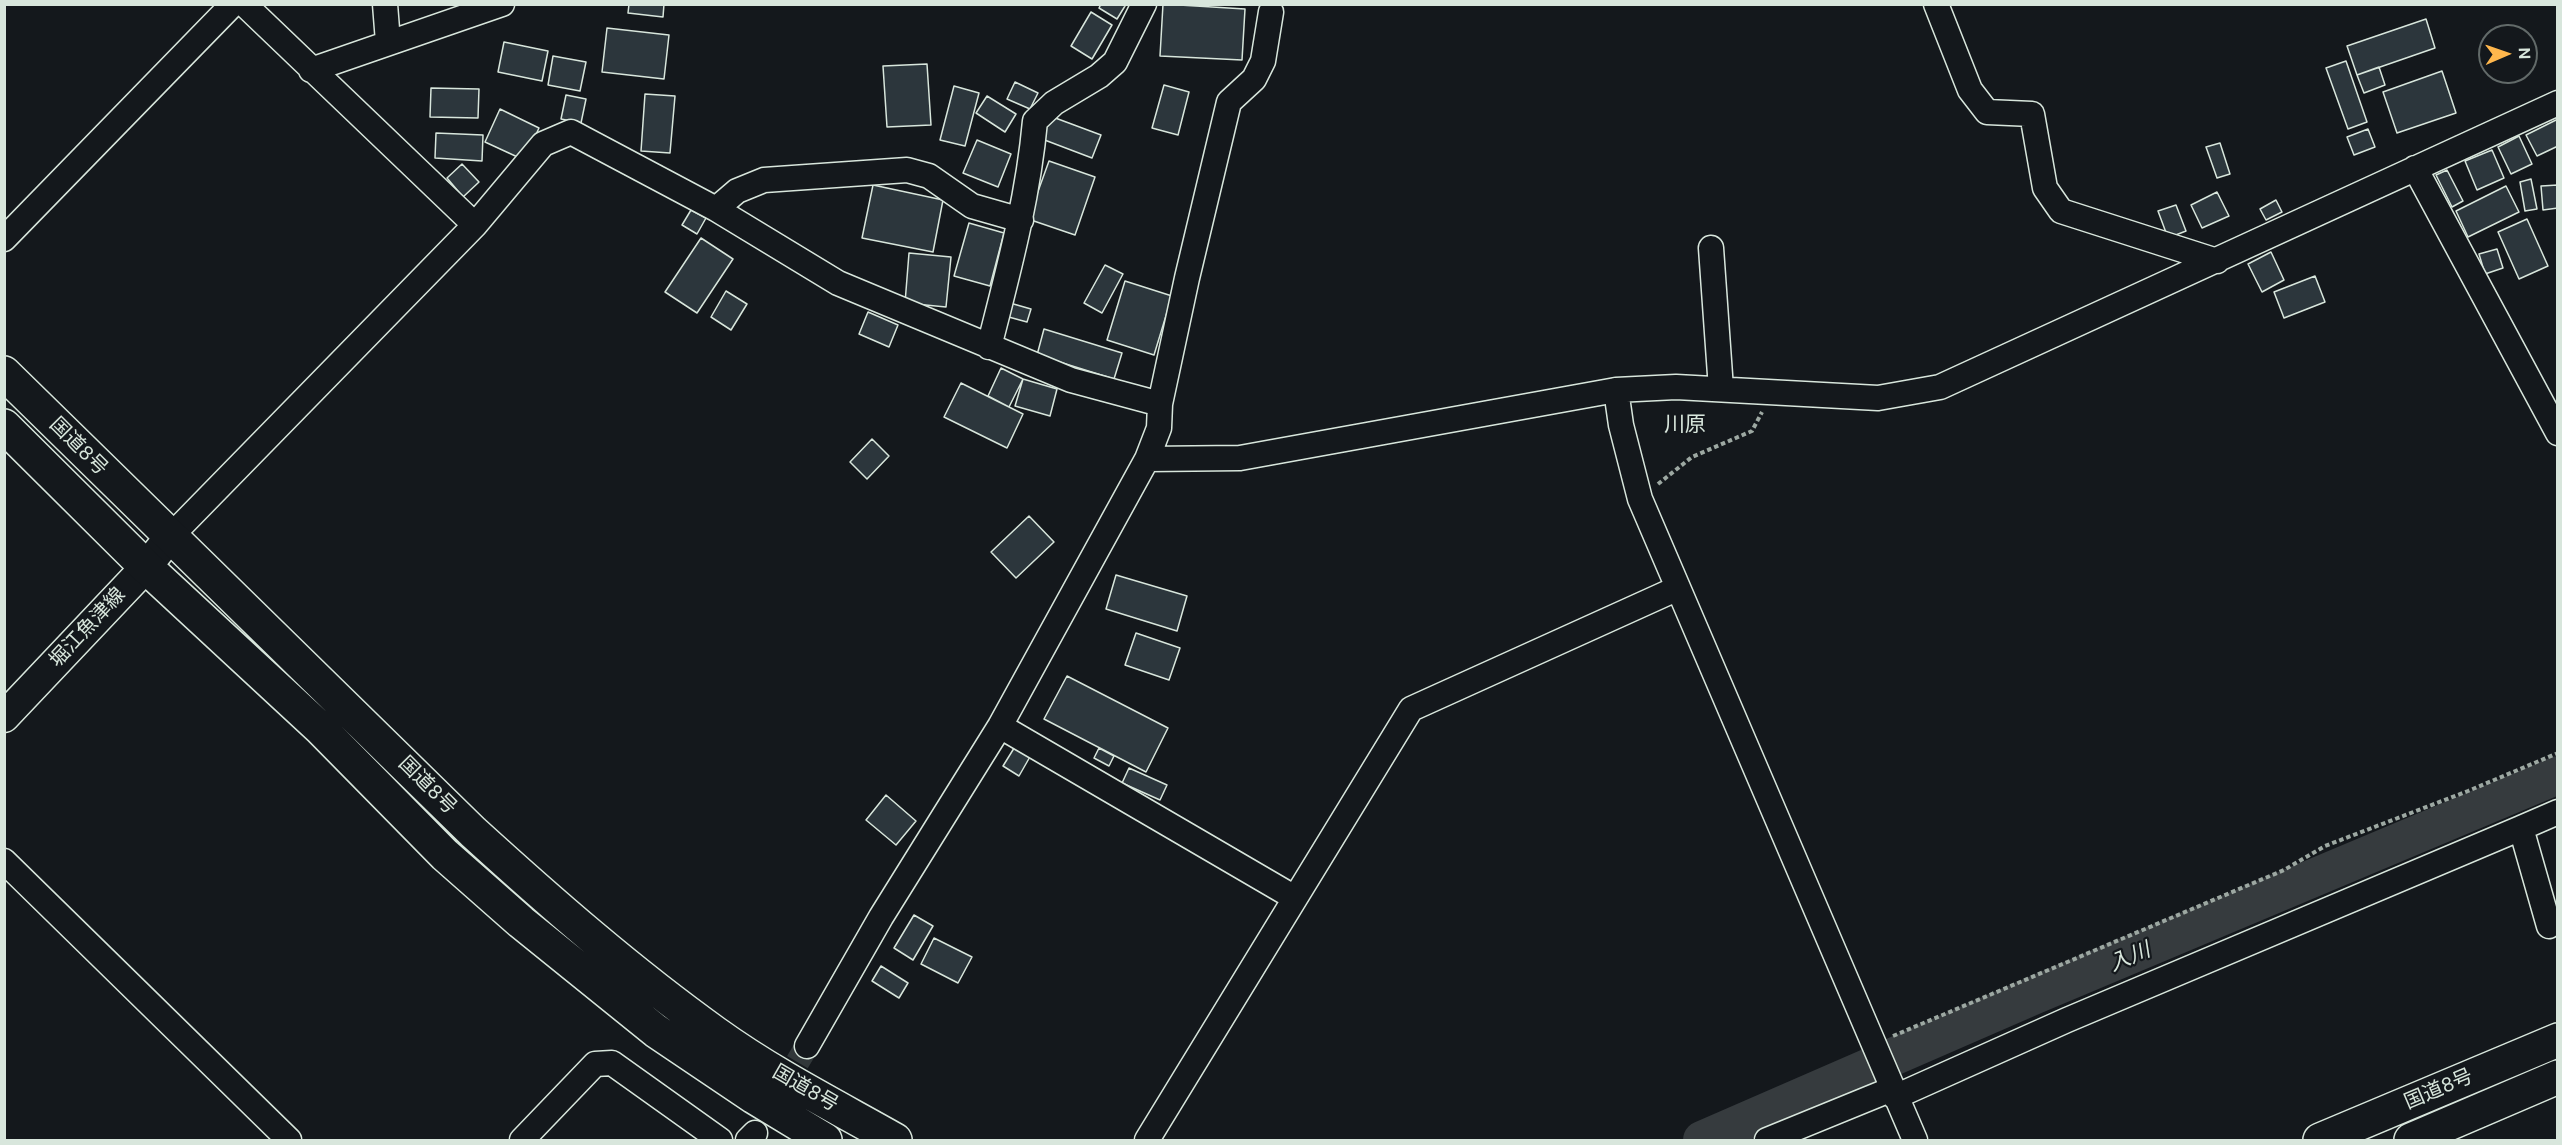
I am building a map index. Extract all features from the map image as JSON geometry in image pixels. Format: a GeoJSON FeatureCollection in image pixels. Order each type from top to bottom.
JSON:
{"type":"FeatureCollection","features":[{"type":"Feature","properties":{"kind":"highway","name":"国道8号"},"geometry":{"type":"LineString","coordinates":[[4,373],[473,832],[629,968],[716,1034],[769,1068],[896,1140]]}},
{"type":"Feature","properties":{"kind":"highway","name":"国道8号"},"geometry":{"type":"LineString","coordinates":[[4,426],[146,567],[321,729],[445,855],[521,922],[656,1031],[754,1097],[825,1140]]}},
{"type":"Feature","properties":{"kind":"highway","name":"国道8号"},"geometry":{"type":"LineString","coordinates":[[2320,1140],[2558,1040]]}},
{"type":"Feature","properties":{"kind":"highway","name":"国道8号"},"geometry":{"type":"LineString","coordinates":[[2410,1140],[2558,1077]]}},
{"type":"Feature","properties":{"kind":"main road","name":"堀江魚津線"},"geometry":{"type":"LineString","coordinates":[[4,717],[146,567],[170,537]]}},
{"type":"Feature","properties":{"kind":"street"},"geometry":{"type":"LineString","coordinates":[[4,239],[233,4]]}},
{"type":"Feature","properties":{"kind":"street"},"geometry":{"type":"LineString","coordinates":[[244,4],[475,225]]}},
{"type":"Feature","properties":{"kind":"street"},"geometry":{"type":"LineString","coordinates":[[385,4],[388,42]]}},
{"type":"Feature","properties":{"kind":"street"},"geometry":{"type":"LineString","coordinates":[[311,70],[502,4]]}},
{"type":"Feature","properties":{"kind":"street"},"geometry":{"type":"LineString","coordinates":[[989,347],[1021,220],[1031,167],[1035,122],[1054,103],[1099,76],[1115,62],[1144,4]]}},
{"type":"Feature","properties":{"kind":"street"},"geometry":{"type":"LineString","coordinates":[[1936,4],[1970,90],[1987,112],[2032,114],[2044,188],[2061,211],[2217,261]]}},
{"type":"Feature","properties":{"kind":"street"},"geometry":{"type":"LineString","coordinates":[[807,1046],[881,917],[999,726],[1146,459],[1160,428],[1160,404],[1229,102],[1254,79],[1263,61],[1271,7]]}},
{"type":"Feature","properties":{"kind":"street"},"geometry":{"type":"LineString","coordinates":[[1146,459],[1240,458],[1616,390],[1676,387],[1878,398],[1940,387],[2558,103]]}},
{"type":"Feature","properties":{"kind":"street"},"geometry":{"type":"LineString","coordinates":[[170,537],[475,225],[543,144],[571,132],[716,209],[838,283],[1071,380],[1160,404]]}},
{"type":"Feature","properties":{"kind":"street"},"geometry":{"type":"LineString","coordinates":[[2415,168],[2558,433]]}},
{"type":"Feature","properties":{"kind":"street"},"geometry":{"type":"LineString","coordinates":[[716,209],[737,191],[764,180],[907,170],[929,176],[972,206],[1021,220]]}},
{"type":"Feature","properties":{"kind":"street"},"geometry":{"type":"LineString","coordinates":[[1711,248],[1721,389]]}},
{"type":"Feature","properties":{"kind":"street"},"geometry":{"type":"LineString","coordinates":[[1616,390],[1621,425],[1640,500],[1676,589],[1915,1140]]}},
{"type":"Feature","properties":{"kind":"street"},"geometry":{"type":"LineString","coordinates":[[1147,1140],[1411,709],[1676,589]]}},
{"type":"Feature","properties":{"kind":"street"},"geometry":{"type":"LineString","coordinates":[[999,726],[1295,898]]}},
{"type":"Feature","properties":{"kind":"street"},"geometry":{"type":"LineString","coordinates":[[1767,1140],[1894,1093],[2558,812]]}},
{"type":"Feature","properties":{"kind":"street"},"geometry":{"type":"LineString","coordinates":[[2521,828],[2549,926]]}},
{"type":"Feature","properties":{"kind":"street"},"geometry":{"type":"LineString","coordinates":[[4,861],[289,1140]]}},
{"type":"Feature","properties":{"kind":"street"},"geometry":{"type":"LineString","coordinates":[[522,1140],[595,1064],[612,1063],[720,1140]]}},
{"type":"Feature","properties":{"kind":"path"},"geometry":{"type":"LineString","coordinates":[[1640,500],[1692,457],[1752,431],[1771,392]]}},
{"type":"Feature","properties":{"kind":"path"},"geometry":{"type":"LineString","coordinates":[[1873,1045],[2284,870],[2325,846],[2558,753]]}},
{"type":"Feature","properties":{"kind":"building"},"geometry":{"type":"Polygon","coordinates":[[[629,4],[664,4],[663,17],[628,13],[629,4]]]}},
{"type":"Feature","properties":{"kind":"building"},"geometry":{"type":"Polygon","coordinates":[[[1101,4],[1123,4],[1125,6],[1117,19],[1099,8],[1101,4]]]}},
{"type":"Feature","properties":{"kind":"building"},"geometry":{"type":"Polygon","coordinates":[[[1163,4],[1245,9],[1242,60],[1160,56],[1163,4]]]}},
{"type":"Feature","properties":{"kind":"building"},"geometry":{"type":"Polygon","coordinates":[[[1091,12],[1112,25],[1092,59],[1071,46],[1091,12]]]}},
{"type":"Feature","properties":{"kind":"building"},"geometry":{"type":"Polygon","coordinates":[[[2426,19],[2435,48],[2357,75],[2347,46],[2426,19]]]}},
{"type":"Feature","properties":{"kind":"building"},"geometry":{"type":"Polygon","coordinates":[[[607,28],[669,35],[664,79],[602,72],[607,28]]]}},
{"type":"Feature","properties":{"kind":"building"},"geometry":{"type":"Polygon","coordinates":[[[504,42],[548,51],[542,81],[498,72],[504,42]]]}},
{"type":"Feature","properties":{"kind":"building"},"geometry":{"type":"Polygon","coordinates":[[[553,56],[586,62],[580,91],[548,85],[553,56]]]}},
{"type":"Feature","properties":{"kind":"building"},"geometry":{"type":"Polygon","coordinates":[[[2346,61],[2367,122],[2348,129],[2326,68],[2346,61]]]}},
{"type":"Feature","properties":{"kind":"building"},"geometry":{"type":"Polygon","coordinates":[[[927,64],[931,125],[887,127],[883,66],[927,64]]]}},
{"type":"Feature","properties":{"kind":"building"},"geometry":{"type":"Polygon","coordinates":[[[2379,67],[2385,85],[2364,93],[2357,75],[2379,67]]]}},
{"type":"Feature","properties":{"kind":"building"},"geometry":{"type":"Polygon","coordinates":[[[2442,71],[2456,113],[2397,133],[2383,92],[2442,71]]]}},
{"type":"Feature","properties":{"kind":"building"},"geometry":{"type":"Polygon","coordinates":[[[1015,82],[1038,93],[1030,109],[1007,99],[1015,82]]]}},
{"type":"Feature","properties":{"kind":"building"},"geometry":{"type":"Polygon","coordinates":[[[1164,85],[1189,92],[1178,135],[1152,128],[1164,85]]]}},
{"type":"Feature","properties":{"kind":"building"},"geometry":{"type":"Polygon","coordinates":[[[954,86],[979,93],[965,146],[940,140],[954,86]]]}},
{"type":"Feature","properties":{"kind":"building"},"geometry":{"type":"Polygon","coordinates":[[[431,88],[479,89],[478,118],[430,117],[431,88]]]}},
{"type":"Feature","properties":{"kind":"building"},"geometry":{"type":"Polygon","coordinates":[[[645,94],[675,96],[670,153],[641,151],[645,94]]]}},
{"type":"Feature","properties":{"kind":"building"},"geometry":{"type":"Polygon","coordinates":[[[566,95],[586,99],[581,123],[561,119],[566,95]]]}},
{"type":"Feature","properties":{"kind":"building"},"geometry":{"type":"Polygon","coordinates":[[[987,96],[1016,114],[1005,132],[976,113],[987,96]]]}},
{"type":"Feature","properties":{"kind":"building"},"geometry":{"type":"Polygon","coordinates":[[[500,109],[539,128],[524,160],[485,142],[500,109]]]}},
{"type":"Feature","properties":{"kind":"building"},"geometry":{"type":"Polygon","coordinates":[[[1050,116],[1101,135],[1092,158],[1042,139],[1050,116]]]}},
{"type":"Feature","properties":{"kind":"building"},"geometry":{"type":"Polygon","coordinates":[[[2558,119],[2558,146],[2537,156],[2526,135],[2558,119]]]}},
{"type":"Feature","properties":{"kind":"building"},"geometry":{"type":"Polygon","coordinates":[[[2368,129],[2375,147],[2354,155],[2347,137],[2368,129]]]}},
{"type":"Feature","properties":{"kind":"building"},"geometry":{"type":"Polygon","coordinates":[[[436,133],[483,135],[482,161],[435,158],[436,133]]]}},
{"type":"Feature","properties":{"kind":"building"},"geometry":{"type":"Polygon","coordinates":[[[2519,136],[2532,164],[2511,174],[2498,147],[2519,136]]]}},
{"type":"Feature","properties":{"kind":"building"},"geometry":{"type":"Polygon","coordinates":[[[977,140],[1011,154],[998,187],[963,173],[977,140]]]}},
{"type":"Feature","properties":{"kind":"building"},"geometry":{"type":"Polygon","coordinates":[[[2220,143],[2230,174],[2217,178],[2206,147],[2220,143]]]}},
{"type":"Feature","properties":{"kind":"building"},"geometry":{"type":"Polygon","coordinates":[[[2492,150],[2504,178],[2477,190],[2465,161],[2492,150]]]}},
{"type":"Feature","properties":{"kind":"building"},"geometry":{"type":"Polygon","coordinates":[[[1049,161],[1095,177],[1075,235],[1028,219],[1049,161]]]}},
{"type":"Feature","properties":{"kind":"building"},"geometry":{"type":"Polygon","coordinates":[[[462,164],[479,182],[463,197],[447,178],[462,164]]]}},
{"type":"Feature","properties":{"kind":"building"},"geometry":{"type":"Polygon","coordinates":[[[2447,170],[2463,201],[2452,207],[2436,175],[2447,170]]]}},
{"type":"Feature","properties":{"kind":"building"},"geometry":{"type":"Polygon","coordinates":[[[2531,179],[2537,209],[2525,211],[2520,182],[2531,179]]]}},
{"type":"Feature","properties":{"kind":"building"},"geometry":{"type":"Polygon","coordinates":[[[873,185],[943,200],[933,252],[862,238],[873,185]]]}},
{"type":"Feature","properties":{"kind":"building"},"geometry":{"type":"Polygon","coordinates":[[[2558,185],[2558,208],[2543,210],[2541,186],[2558,185]]]}},
{"type":"Feature","properties":{"kind":"building"},"geometry":{"type":"Polygon","coordinates":[[[2506,186],[2519,212],[2468,237],[2456,211],[2506,186]]]}},
{"type":"Feature","properties":{"kind":"building"},"geometry":{"type":"Polygon","coordinates":[[[2217,192],[2229,216],[2202,228],[2191,205],[2217,192]]]}},
{"type":"Feature","properties":{"kind":"building"},"geometry":{"type":"Polygon","coordinates":[[[2276,200],[2282,212],[2266,220],[2260,209],[2276,200]]]}},
{"type":"Feature","properties":{"kind":"building"},"geometry":{"type":"Polygon","coordinates":[[[2176,205],[2186,231],[2168,238],[2158,211],[2176,205]]]}},
{"type":"Feature","properties":{"kind":"building"},"geometry":{"type":"Polygon","coordinates":[[[691,210],[706,218],[697,234],[682,225],[691,210]]]}},
{"type":"Feature","properties":{"kind":"building"},"geometry":{"type":"Polygon","coordinates":[[[2527,219],[2548,266],[2519,279],[2498,232],[2527,219]]]}},
{"type":"Feature","properties":{"kind":"building"},"geometry":{"type":"Polygon","coordinates":[[[969,223],[1004,233],[990,286],[954,276],[969,223]]]}},
{"type":"Feature","properties":{"kind":"building"},"geometry":{"type":"Polygon","coordinates":[[[701,238],[733,259],[697,313],[665,292],[701,238]]]}},
{"type":"Feature","properties":{"kind":"building"},"geometry":{"type":"Polygon","coordinates":[[[2497,249],[2503,268],[2485,274],[2479,254],[2497,249]]]}},
{"type":"Feature","properties":{"kind":"building"},"geometry":{"type":"Polygon","coordinates":[[[2271,252],[2284,280],[2262,292],[2248,264],[2271,252]]]}},
{"type":"Feature","properties":{"kind":"building"},"geometry":{"type":"Polygon","coordinates":[[[909,253],[951,257],[946,307],[905,303],[909,253]]]}},
{"type":"Feature","properties":{"kind":"building"},"geometry":{"type":"Polygon","coordinates":[[[1105,265],[1123,274],[1102,313],[1084,303],[1105,265]]]}},
{"type":"Feature","properties":{"kind":"building"},"geometry":{"type":"Polygon","coordinates":[[[2315,276],[2325,302],[2284,318],[2274,292],[2315,276]]]}},
{"type":"Feature","properties":{"kind":"building"},"geometry":{"type":"Polygon","coordinates":[[[1125,281],[1172,296],[1154,355],[1107,340],[1125,281]]]}},
{"type":"Feature","properties":{"kind":"building"},"geometry":{"type":"Polygon","coordinates":[[[726,291],[747,304],[731,330],[711,317],[726,291]]]}},
{"type":"Feature","properties":{"kind":"building"},"geometry":{"type":"Polygon","coordinates":[[[1010,303],[1031,309],[1027,322],[1005,316],[1010,303]]]}},
{"type":"Feature","properties":{"kind":"building"},"geometry":{"type":"Polygon","coordinates":[[[868,312],[898,325],[889,347],[859,334],[868,312]]]}},
{"type":"Feature","properties":{"kind":"building"},"geometry":{"type":"Polygon","coordinates":[[[1044,329],[1122,353],[1114,379],[1037,355],[1044,329]]]}},
{"type":"Feature","properties":{"kind":"building"},"geometry":{"type":"Polygon","coordinates":[[[1001,368],[1023,379],[1009,407],[988,396],[1001,368]]]}},
{"type":"Feature","properties":{"kind":"building"},"geometry":{"type":"Polygon","coordinates":[[[1023,379],[1057,389],[1050,416],[1015,406],[1023,379]]]}},
{"type":"Feature","properties":{"kind":"building"},"geometry":{"type":"Polygon","coordinates":[[[961,383],[1023,414],[1007,448],[944,417],[961,383]]]}},
{"type":"Feature","properties":{"kind":"building"},"geometry":{"type":"Polygon","coordinates":[[[872,439],[889,456],[867,479],[850,462],[872,439]]]}},
{"type":"Feature","properties":{"kind":"building"},"geometry":{"type":"Polygon","coordinates":[[[1029,516],[1054,542],[1016,578],[991,552],[1029,516]]]}},
{"type":"Feature","properties":{"kind":"building"},"geometry":{"type":"Polygon","coordinates":[[[1116,575],[1187,596],[1177,631],[1106,609],[1116,575]]]}},
{"type":"Feature","properties":{"kind":"building"},"geometry":{"type":"Polygon","coordinates":[[[1136,633],[1180,648],[1169,680],[1125,665],[1136,633]]]}},
{"type":"Feature","properties":{"kind":"building"},"geometry":{"type":"Polygon","coordinates":[[[1067,676],[1168,728],[1146,772],[1044,719],[1067,676]]]}},
{"type":"Feature","properties":{"kind":"building"},"geometry":{"type":"Polygon","coordinates":[[[1016,745],[1031,755],[1019,776],[1003,766],[1016,745]]]}},
{"type":"Feature","properties":{"kind":"building"},"geometry":{"type":"Polygon","coordinates":[[[1099,748],[1114,756],[1109,766],[1094,758],[1099,748]]]}},
{"type":"Feature","properties":{"kind":"building"},"geometry":{"type":"Polygon","coordinates":[[[1129,768],[1167,785],[1160,800],[1122,783],[1129,768]]]}},
{"type":"Feature","properties":{"kind":"building"},"geometry":{"type":"Polygon","coordinates":[[[886,795],[916,821],[896,845],[866,820],[886,795]]]}},
{"type":"Feature","properties":{"kind":"building"},"geometry":{"type":"Polygon","coordinates":[[[914,915],[933,926],[913,960],[894,948],[914,915]]]}},
{"type":"Feature","properties":{"kind":"building"},"geometry":{"type":"Polygon","coordinates":[[[934,938],[972,957],[958,983],[921,964],[934,938]]]}},
{"type":"Feature","properties":{"kind":"building"},"geometry":{"type":"Polygon","coordinates":[[[881,966],[908,983],[899,998],[872,981],[881,966]]]}},
{"type":"Feature","properties":{"kind":"waterway","name":"入川"},"geometry":{"type":"LineString","coordinates":[[1702,1140],[2035,995],[2558,775]]}},
{"type":"Feature","properties":{"kind":"tunnel"},"geometry":{"type":"LineString","coordinates":[[779,1093],[807,1046]]}},
{"type":"Feature","properties":{"kind":"district","name":"川原"},"geometry":{"type":"Point","coordinates":[1685,425]}}]}
